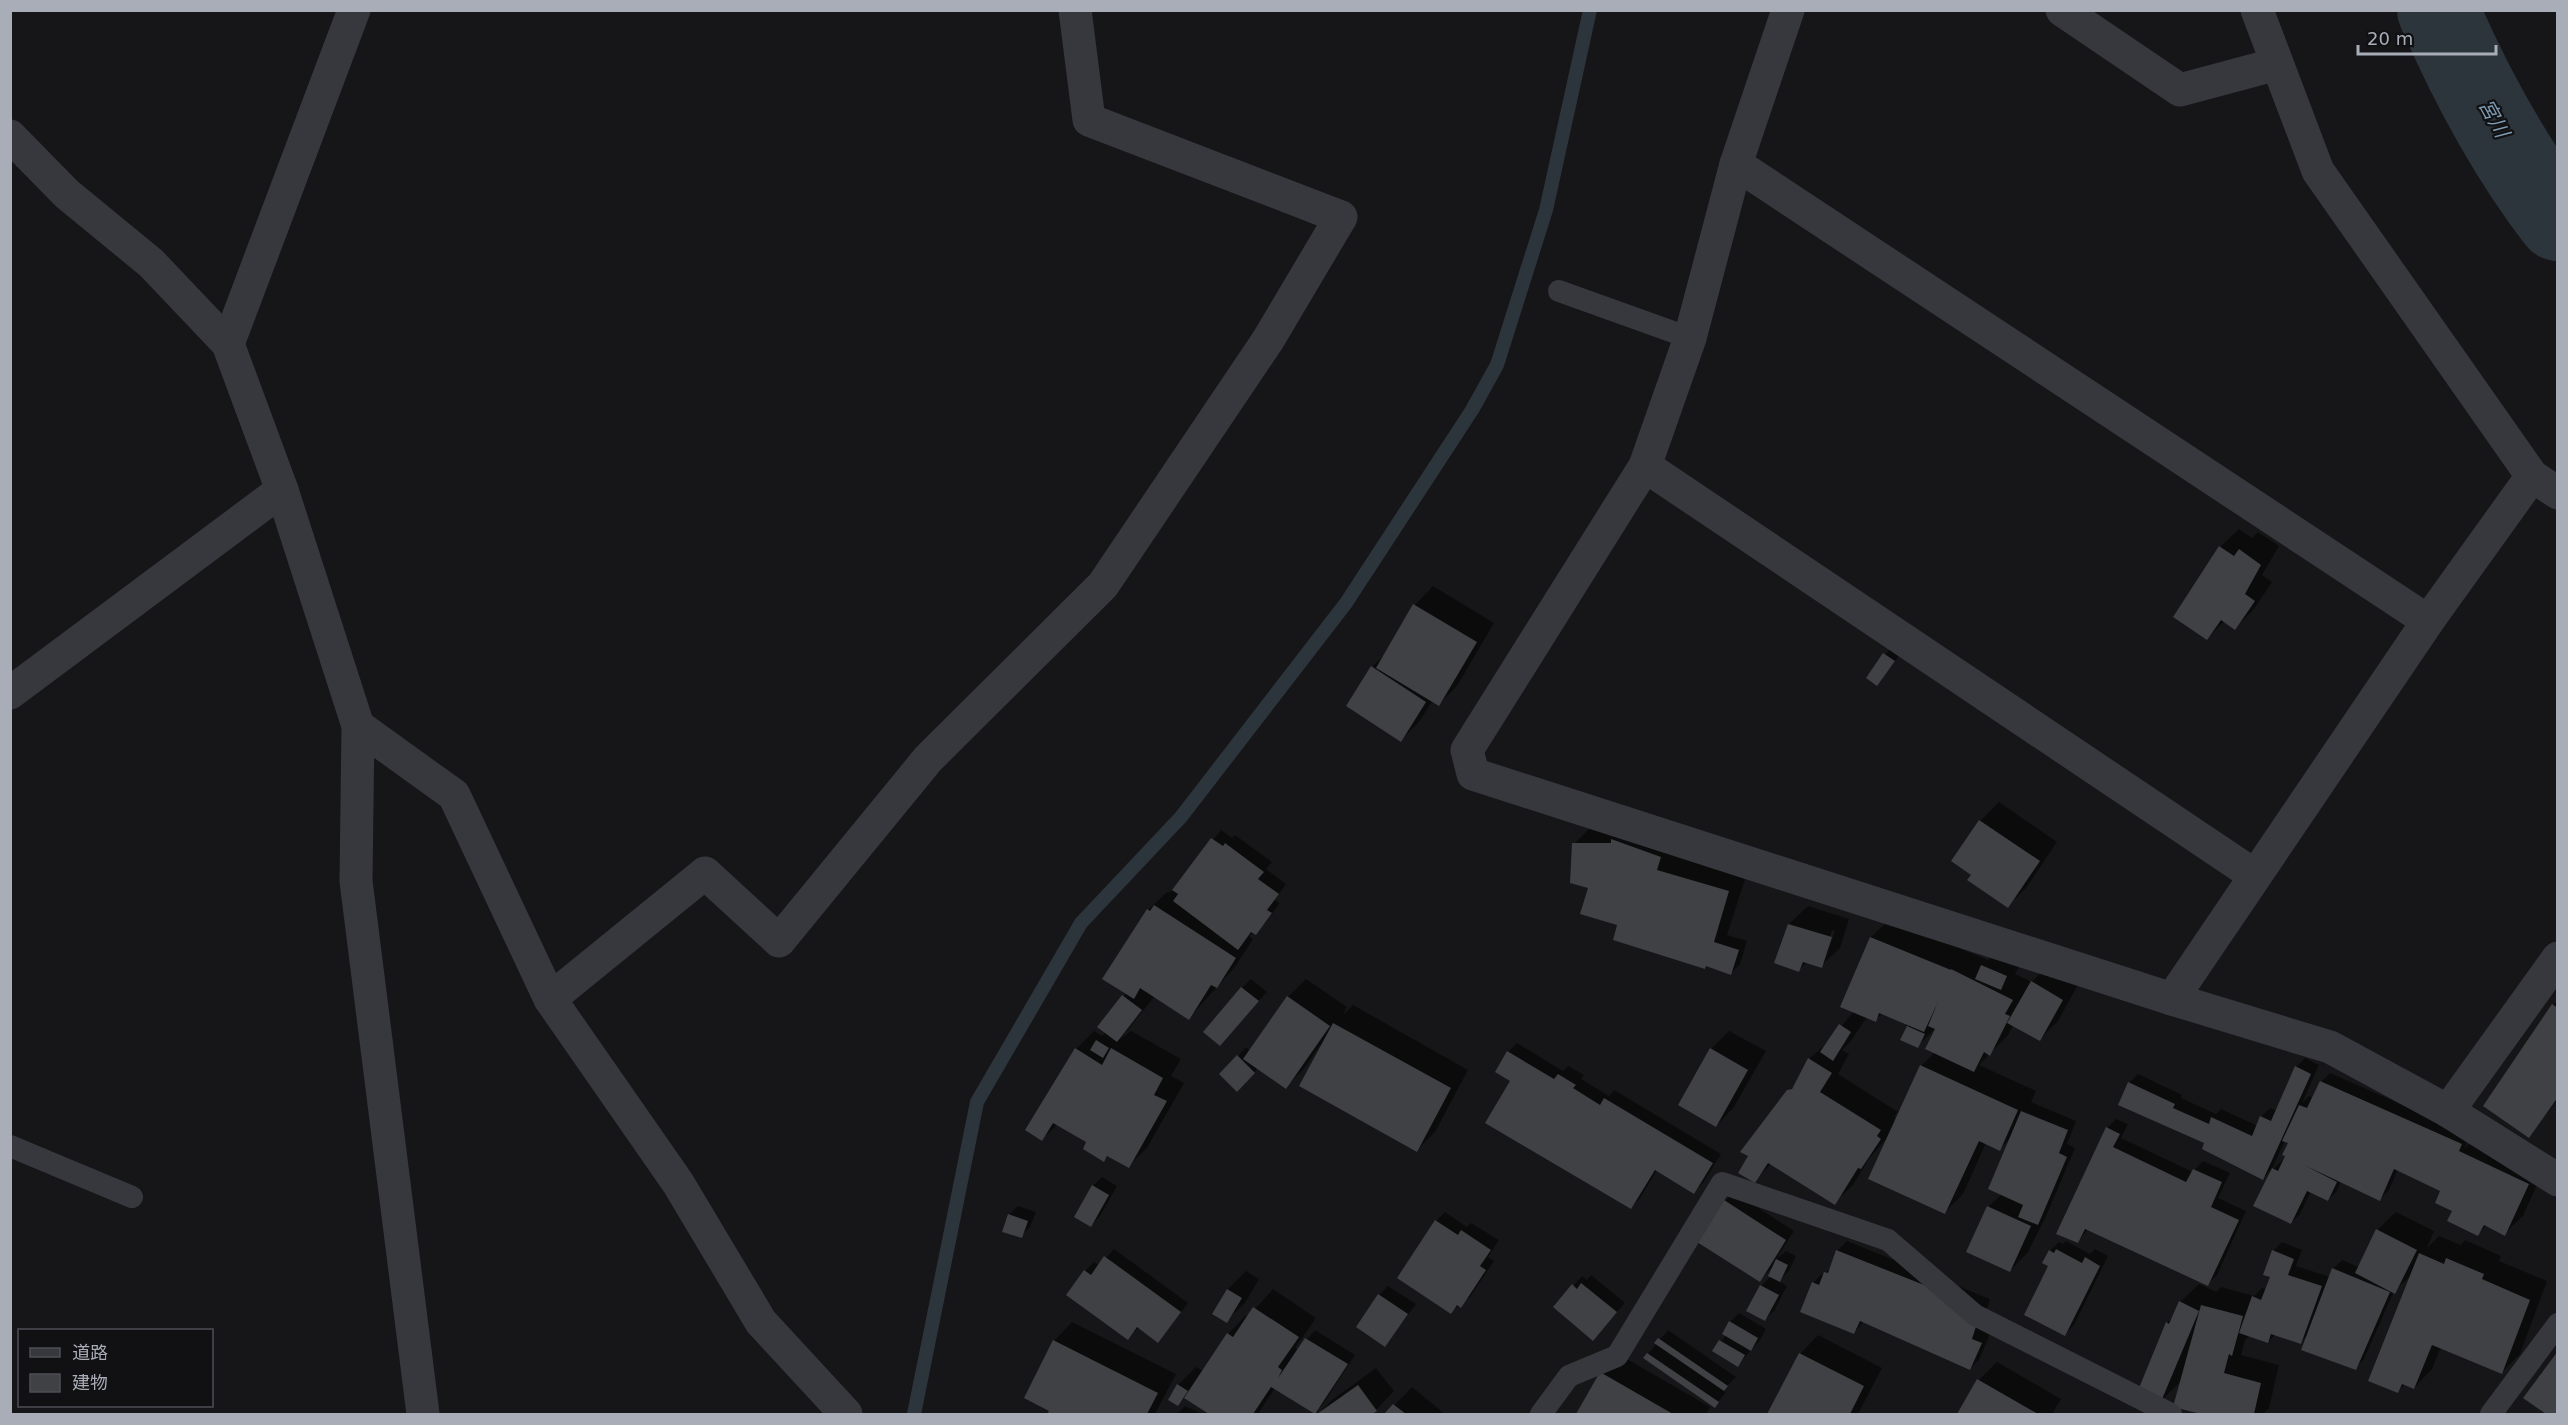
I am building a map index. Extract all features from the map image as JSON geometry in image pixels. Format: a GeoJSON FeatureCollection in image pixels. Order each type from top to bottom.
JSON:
{"type":"FeatureCollection","features":[{"type":"Feature","properties":{"kind":"street"},"geometry":{"type":"LineString","coordinates":[[228,344],[354,10]]}},
{"type":"Feature","properties":{"kind":"street"},"geometry":{"type":"LineString","coordinates":[[550,999],[705,873],[779,941],[928,759],[1102,585],[1268,340],[1341,217],[1089,120],[1075,10]]}},
{"type":"Feature","properties":{"kind":"street"},"geometry":{"type":"LineString","coordinates":[[1788,10],[1736,164],[1690,338],[1645,466],[1467,750],[1473,774],[2172,999],[2330,1047],[2448,1111],[2558,1180]]}},
{"type":"Feature","properties":{"kind":"street"},"geometry":{"type":"LineString","coordinates":[[2062,10],[2180,90],[2277,64]]}},
{"type":"Feature","properties":{"kind":"street"},"geometry":{"type":"LineString","coordinates":[[2172,999],[2428,621],[2545,485],[2318,171],[2257,10]]}},
{"type":"Feature","properties":{"kind":"street"},"geometry":{"type":"LineString","coordinates":[[10,136],[67,194],[151,263],[228,344],[282,490],[358,726],[356,881],[423,1414]]}},
{"type":"Feature","properties":{"kind":"street"},"geometry":{"type":"LineString","coordinates":[[1736,164],[2428,621]]}},
{"type":"Feature","properties":{"kind":"street"},"geometry":{"type":"LineString","coordinates":[[1645,466],[2254,875]]}},
{"type":"Feature","properties":{"kind":"street"},"geometry":{"type":"LineString","coordinates":[[10,693],[282,490]]}},
{"type":"Feature","properties":{"kind":"street"},"geometry":{"type":"LineString","coordinates":[[358,726],[454,795],[550,999],[678,1183],[761,1322],[846,1414]]}},
{"type":"Feature","properties":{"kind":"street"},"geometry":{"type":"LineString","coordinates":[[2448,1111],[2558,958]]}},
{"type":"Feature","properties":{"kind":"lane"},"geometry":{"type":"LineString","coordinates":[[1558,291],[1690,338]]}},
{"type":"Feature","properties":{"kind":"lane"},"geometry":{"type":"LineString","coordinates":[[10,1146],[132,1197]]}},
{"type":"Feature","properties":{"kind":"lane"},"geometry":{"type":"LineString","coordinates":[[1541,1414],[1569,1376],[1617,1356],[1722,1183],[1888,1240],[1976,1315],[2171,1414]]}},
{"type":"Feature","properties":{"kind":"lane"},"geometry":{"type":"LineString","coordinates":[[2491,1414],[2558,1324]]}},
{"type":"Feature","properties":{"kind":"building"},"geometry":{"type":"Polygon","coordinates":[[[2219,546],[2234,556],[2239,549],[2261,565],[2245,594],[2255,601],[2235,630],[2221,620],[2207,640],[2173,617],[2219,546]]]}},
{"type":"Feature","properties":{"kind":"building"},"geometry":{"type":"Polygon","coordinates":[[[1413,604],[1477,642],[1439,706],[1376,668],[1413,604]]]}},
{"type":"Feature","properties":{"kind":"building"},"geometry":{"type":"Polygon","coordinates":[[[1883,653],[1895,661],[1877,686],[1866,678],[1883,653]]]}},
{"type":"Feature","properties":{"kind":"building"},"geometry":{"type":"Polygon","coordinates":[[[1371,666],[1426,702],[1401,742],[1346,706],[1371,666]]]}},
{"type":"Feature","properties":{"kind":"building"},"geometry":{"type":"Polygon","coordinates":[[[1979,820],[2040,861],[2008,908],[1967,880],[1971,875],[1951,861],[1979,820]]]}},
{"type":"Feature","properties":{"kind":"building"},"geometry":{"type":"Polygon","coordinates":[[[1211,838],[1223,846],[1225,843],[1264,872],[1258,879],[1279,894],[1267,910],[1272,913],[1256,935],[1251,932],[1238,950],[1173,901],[1178,894],[1172,890],[1211,838]]]}},
{"type":"Feature","properties":{"kind":"building"},"geometry":{"type":"Polygon","coordinates":[[[1611,839],[1661,857],[1657,870],[1729,891],[1714,942],[1739,950],[1731,975],[1613,940],[1617,925],[1580,914],[1588,888],[1570,883],[1572,843],[1611,843],[1611,839]]]}},
{"type":"Feature","properties":{"kind":"building"},"geometry":{"type":"Polygon","coordinates":[[[1154,905],[1236,958],[1217,988],[1211,985],[1189,1020],[1140,988],[1134,999],[1102,979],[1147,909],[1150,911],[1154,905]]]}},
{"type":"Feature","properties":{"kind":"building"},"geometry":{"type":"Polygon","coordinates":[[[1788,924],[1832,937],[1822,968],[1803,962],[1799,972],[1774,963],[1788,924]]]}},
{"type":"Feature","properties":{"kind":"building"},"geometry":{"type":"Polygon","coordinates":[[[1870,937],[1951,969],[2013,1000],[2005,1014],[2010,1016],[1990,1056],[1984,1052],[1974,1072],[1925,1049],[1935,1029],[1928,1026],[1938,1002],[1924,1032],[1879,1013],[1876,1022],[1840,1007],[1870,937]]]}},
{"type":"Feature","properties":{"kind":"building"},"geometry":{"type":"Polygon","coordinates":[[[1981,965],[2007,976],[2001,990],[1975,979],[1981,965]]]}},
{"type":"Feature","properties":{"kind":"building"},"geometry":{"type":"Polygon","coordinates":[[[2031,981],[2063,1000],[2040,1041],[2007,1023],[2031,981]]]}},
{"type":"Feature","properties":{"kind":"building"},"geometry":{"type":"Polygon","coordinates":[[[1241,987],[1259,1001],[1220,1046],[1203,1032],[1241,987]]]}},
{"type":"Feature","properties":{"kind":"building"},"geometry":{"type":"Polygon","coordinates":[[[1122,995],[1142,1010],[1117,1042],[1097,1027],[1122,995]]]}},
{"type":"Feature","properties":{"kind":"building"},"geometry":{"type":"Polygon","coordinates":[[[1287,996],[1330,1026],[1286,1089],[1243,1059],[1287,996]]]}},
{"type":"Feature","properties":{"kind":"building"},"geometry":{"type":"Polygon","coordinates":[[[2552,1004],[2558,1008],[2558,1097],[2529,1138],[2483,1106],[2552,1004]]]}},
{"type":"Feature","properties":{"kind":"building"},"geometry":{"type":"Polygon","coordinates":[[[1333,1023],[1451,1088],[1417,1152],[1299,1086],[1333,1023]]]}},
{"type":"Feature","properties":{"kind":"building"},"geometry":{"type":"Polygon","coordinates":[[[1839,1024],[1851,1032],[1833,1061],[1820,1052],[1839,1024]]]}},
{"type":"Feature","properties":{"kind":"building"},"geometry":{"type":"Polygon","coordinates":[[[1907,1026],[1925,1034],[1918,1048],[1900,1040],[1907,1026]]]}},
{"type":"Feature","properties":{"kind":"building"},"geometry":{"type":"Polygon","coordinates":[[[1096,1040],[1109,1048],[1103,1058],[1090,1050],[1096,1040]]]}},
{"type":"Feature","properties":{"kind":"building"},"geometry":{"type":"Polygon","coordinates":[[[1075,1048],[1102,1065],[1111,1048],[1163,1078],[1154,1095],[1167,1101],[1129,1168],[1107,1156],[1104,1162],[1083,1149],[1086,1142],[1053,1123],[1042,1141],[1025,1130],[1075,1048]]]}},
{"type":"Feature","properties":{"kind":"building"},"geometry":{"type":"Polygon","coordinates":[[[1710,1048],[1748,1070],[1716,1127],[1678,1105],[1710,1048]]]}},
{"type":"Feature","properties":{"kind":"building"},"geometry":{"type":"Polygon","coordinates":[[[1507,1051],[1554,1079],[1558,1074],[1576,1085],[1573,1088],[1600,1105],[1604,1098],[1713,1163],[1694,1194],[1655,1170],[1631,1209],[1485,1123],[1510,1081],[1495,1072],[1507,1051]]]}},
{"type":"Feature","properties":{"kind":"building"},"geometry":{"type":"Polygon","coordinates":[[[1237,1055],[1255,1073],[1237,1092],[1219,1074],[1237,1055]]]}},
{"type":"Feature","properties":{"kind":"building"},"geometry":{"type":"Polygon","coordinates":[[[1808,1058],[1832,1073],[1820,1092],[1881,1130],[1877,1136],[1881,1139],[1861,1169],[1858,1168],[1835,1205],[1768,1163],[1755,1183],[1738,1173],[1748,1156],[1740,1152],[1787,1090],[1792,1089],[1808,1058]]]}},
{"type":"Feature","properties":{"kind":"building"},"geometry":{"type":"Polygon","coordinates":[[[1920,1065],[2018,1110],[2000,1151],[1979,1141],[1945,1214],[1868,1179],[1920,1065]]]}},
{"type":"Feature","properties":{"kind":"building"},"geometry":{"type":"Polygon","coordinates":[[[2295,1066],[2311,1074],[2263,1180],[2202,1149],[2204,1143],[2118,1105],[2128,1082],[2175,1104],[2173,1108],[2209,1124],[2211,1117],[2252,1136],[2260,1116],[2271,1121],[2295,1066]]]}},
{"type":"Feature","properties":{"kind":"building"},"geometry":{"type":"Polygon","coordinates":[[[2320,1081],[2462,1144],[2459,1151],[2529,1184],[2505,1236],[2484,1225],[2478,1236],[2447,1221],[2452,1211],[2435,1203],[2440,1191],[2394,1169],[2380,1201],[2304,1165],[2337,1182],[2328,1201],[2307,1191],[2291,1224],[2253,1206],[2272,1168],[2278,1171],[2285,1156],[2282,1155],[2288,1143],[2282,1141],[2299,1105],[2307,1108],[2320,1081]]]}},
{"type":"Feature","properties":{"kind":"building"},"geometry":{"type":"Polygon","coordinates":[[[2021,1111],[2068,1130],[2059,1153],[2067,1157],[2038,1225],[2018,1217],[2023,1205],[1988,1189],[2021,1111]]]}},
{"type":"Feature","properties":{"kind":"building"},"geometry":{"type":"Polygon","coordinates":[[[2106,1127],[2120,1134],[2113,1147],[2186,1182],[2193,1169],[2222,1182],[2211,1207],[2239,1220],[2208,1286],[2085,1229],[2078,1243],[2056,1234],[2106,1127]]]}},
{"type":"Feature","properties":{"kind":"building"},"geometry":{"type":"Polygon","coordinates":[[[1092,1185],[1109,1195],[1091,1227],[1074,1217],[1092,1185]]]}},
{"type":"Feature","properties":{"kind":"building"},"geometry":{"type":"Polygon","coordinates":[[[1724,1200],[1786,1240],[1760,1282],[1697,1242],[1724,1200]]]}},
{"type":"Feature","properties":{"kind":"building"},"geometry":{"type":"Polygon","coordinates":[[[1987,1206],[2031,1226],[2010,1272],[1966,1252],[1987,1206]]]}},
{"type":"Feature","properties":{"kind":"building"},"geometry":{"type":"Polygon","coordinates":[[[1008,1214],[1028,1221],[1022,1238],[1002,1232],[1008,1214]]]}},
{"type":"Feature","properties":{"kind":"building"},"geometry":{"type":"Polygon","coordinates":[[[1435,1220],[1458,1235],[1461,1230],[1491,1250],[1480,1266],[1486,1270],[1461,1308],[1457,1305],[1451,1314],[1397,1278],[1435,1220]]]}},
{"type":"Feature","properties":{"kind":"building"},"geometry":{"type":"Polygon","coordinates":[[[2376,1229],[2417,1250],[2395,1294],[2355,1273],[2376,1229]]]}},
{"type":"Feature","properties":{"kind":"building"},"geometry":{"type":"Polygon","coordinates":[[[2056,1249],[2082,1263],[2085,1257],[2100,1266],[2065,1336],[2024,1315],[2048,1266],[2042,1263],[2049,1250],[2054,1253],[2056,1249]]]}},
{"type":"Feature","properties":{"kind":"building"},"geometry":{"type":"Polygon","coordinates":[[[1836,1250],[1982,1308],[1972,1339],[1982,1343],[1970,1370],[1860,1321],[1854,1334],[1800,1312],[1812,1282],[1819,1285],[1824,1272],[1828,1273],[1836,1250]]]}},
{"type":"Feature","properties":{"kind":"building"},"geometry":{"type":"Polygon","coordinates":[[[2272,1250],[2294,1259],[2288,1275],[2322,1286],[2301,1344],[2271,1334],[2268,1343],[2239,1333],[2252,1296],[2261,1300],[2270,1277],[2263,1275],[2272,1250]]]}},
{"type":"Feature","properties":{"kind":"building"},"geometry":{"type":"Polygon","coordinates":[[[2419,1253],[2444,1264],[2446,1258],[2484,1274],[2482,1279],[2530,1300],[2502,1374],[2432,1345],[2414,1389],[2402,1384],[2398,1393],[2368,1381],[2419,1253]]]}},
{"type":"Feature","properties":{"kind":"building"},"geometry":{"type":"Polygon","coordinates":[[[1104,1256],[1181,1312],[1158,1343],[1137,1327],[1128,1340],[1066,1295],[1084,1270],[1091,1275],[1104,1256]]]}},
{"type":"Feature","properties":{"kind":"building"},"geometry":{"type":"Polygon","coordinates":[[[1776,1259],[1788,1265],[1780,1282],[1768,1276],[1776,1259]]]}},
{"type":"Feature","properties":{"kind":"building"},"geometry":{"type":"Polygon","coordinates":[[[2332,1268],[2390,1292],[2356,1370],[2301,1350],[2332,1268]]]}},
{"type":"Feature","properties":{"kind":"building"},"geometry":{"type":"Polygon","coordinates":[[[1581,1283],[1617,1312],[1593,1341],[1553,1307],[1572,1284],[1577,1289],[1581,1283]]]}},
{"type":"Feature","properties":{"kind":"building"},"geometry":{"type":"Polygon","coordinates":[[[1760,1285],[1779,1295],[1765,1321],[1746,1311],[1760,1285]]]}},
{"type":"Feature","properties":{"kind":"building"},"geometry":{"type":"Polygon","coordinates":[[[1227,1289],[1242,1298],[1227,1323],[1212,1314],[1227,1289]]]}},
{"type":"Feature","properties":{"kind":"building"},"geometry":{"type":"Polygon","coordinates":[[[1378,1294],[1408,1314],[1385,1347],[1356,1327],[1378,1294]]]}},
{"type":"Feature","properties":{"kind":"building"},"geometry":{"type":"Polygon","coordinates":[[[2179,1301],[2199,1311],[2160,1404],[2137,1393],[2166,1322],[2169,1324],[2179,1301]]]}},
{"type":"Feature","properties":{"kind":"building"},"geometry":{"type":"Polygon","coordinates":[[[2201,1305],[2243,1316],[2232,1356],[2229,1354],[2224,1373],[2261,1383],[2254,1414],[2201,1414],[2173,1407],[2201,1305]]]}},
{"type":"Feature","properties":{"kind":"building"},"geometry":{"type":"Polygon","coordinates":[[[1253,1307],[1299,1337],[1278,1367],[1282,1370],[1278,1378],[1305,1338],[1348,1364],[1315,1414],[1271,1387],[1253,1414],[1209,1414],[1184,1398],[1227,1333],[1233,1337],[1253,1307]]]}},
{"type":"Feature","properties":{"kind":"building"},"geometry":{"type":"Polygon","coordinates":[[[1729,1321],[1758,1338],[1751,1351],[1722,1334],[1729,1321]]]}},
{"type":"Feature","properties":{"kind":"building"},"geometry":{"type":"Polygon","coordinates":[[[1658,1338],[1728,1386],[1724,1391],[1654,1343],[1658,1338]]]}},
{"type":"Feature","properties":{"kind":"building"},"geometry":{"type":"Polygon","coordinates":[[[1053,1340],[1158,1393],[1147,1414],[1047,1414],[1049,1411],[1024,1398],[1053,1340]]]}},
{"type":"Feature","properties":{"kind":"building"},"geometry":{"type":"Polygon","coordinates":[[[1719,1340],[1745,1355],[1738,1367],[1712,1351],[1719,1340]]]}},
{"type":"Feature","properties":{"kind":"building"},"geometry":{"type":"Polygon","coordinates":[[[2558,1351],[2558,1414],[2546,1414],[2523,1398],[2558,1351]]]}},
{"type":"Feature","properties":{"kind":"building"},"geometry":{"type":"Polygon","coordinates":[[[1647,1353],[1719,1402],[1715,1408],[1643,1358],[1647,1353]]]}},
{"type":"Feature","properties":{"kind":"building"},"geometry":{"type":"Polygon","coordinates":[[[1799,1353],[1864,1386],[1850,1414],[1767,1414],[1799,1353]]]}},
{"type":"Feature","properties":{"kind":"building"},"geometry":{"type":"Polygon","coordinates":[[[1600,1372],[1673,1414],[1576,1414],[1600,1372]]]}},
{"type":"Feature","properties":{"kind":"building"},"geometry":{"type":"Polygon","coordinates":[[[1977,1379],[2038,1414],[1957,1414],[1977,1379]]]}},
{"type":"Feature","properties":{"kind":"building"},"geometry":{"type":"Polygon","coordinates":[[[1177,1384],[1188,1391],[1178,1406],[1168,1400],[1177,1384]]]}},
{"type":"Feature","properties":{"kind":"building"},"geometry":{"type":"Polygon","coordinates":[[[1358,1385],[1377,1411],[1372,1414],[1317,1414],[1358,1385]]]}},
{"type":"Feature","properties":{"kind":"building"},"geometry":{"type":"Polygon","coordinates":[[[1393,1404],[1406,1414],[1384,1414],[1393,1404]]]}},
{"type":"Feature","properties":{"kind":"waterway"},"geometry":{"type":"LineString","coordinates":[[914,1414],[977,1102],[1081,923],[1181,817],[1346,603],[1472,410],[1497,365],[1546,210],[1590,10]]}},
{"type":"Feature","properties":{"kind":"waterway","name":"宮川"},"geometry":{"type":"LineString","coordinates":[[2438,10],[2492,119],[2558,220]]}}]}
